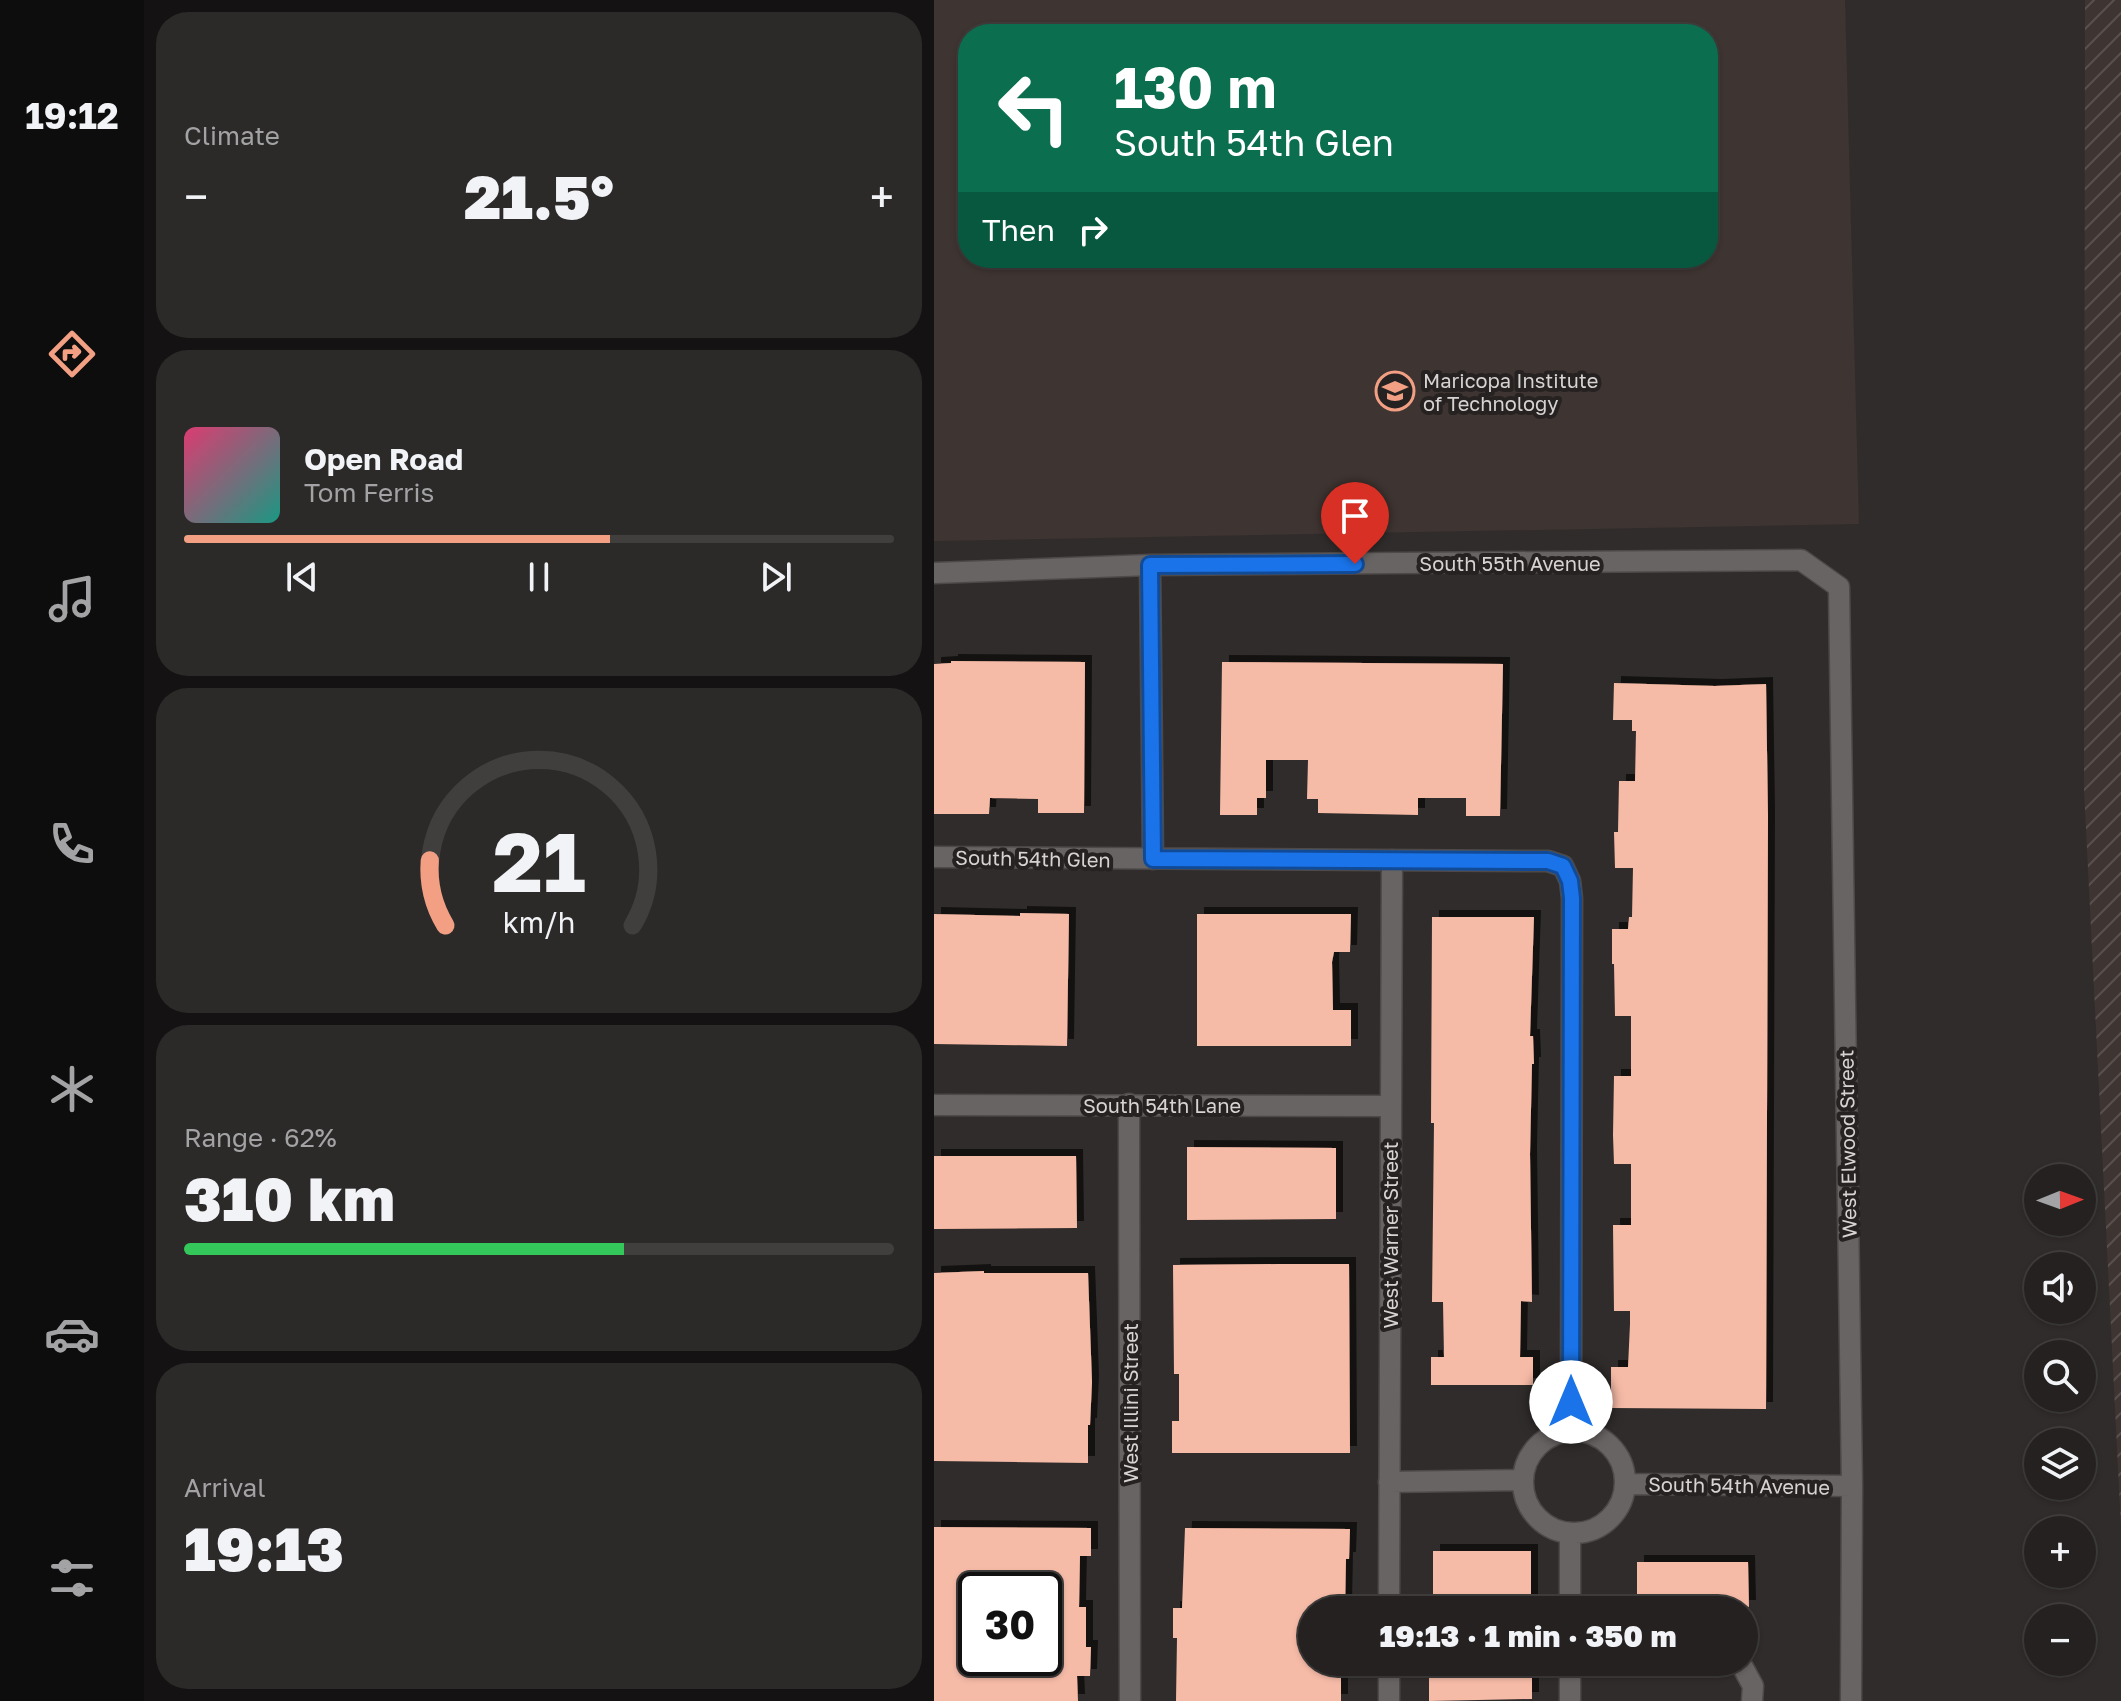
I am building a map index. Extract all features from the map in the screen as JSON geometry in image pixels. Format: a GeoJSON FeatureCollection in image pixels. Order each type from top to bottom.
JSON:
{"type":"FeatureCollection","features":[{"type":"Feature","properties":{"kind":"street","name":"South 55th Avenue"},"geometry":{"type":"LineString","coordinates":[[934,573],[1150,565],[1801,560],[1839,587]]}},
{"type":"Feature","properties":{"kind":"street"},"geometry":{"type":"LineString","coordinates":[[1150,565],[1153,859]]}},
{"type":"Feature","properties":{"kind":"street","name":"West Elwood Street"},"geometry":{"type":"LineString","coordinates":[[1839,587],[1852,1486],[1851,1701]]}},
{"type":"Feature","properties":{"kind":"street","name":"South 54th Glen"},"geometry":{"type":"LineString","coordinates":[[934,857],[1548,861],[1563,866],[1570,881],[1572,898],[1571,1430]]}},
{"type":"Feature","properties":{"kind":"street","name":"West Warner Street"},"geometry":{"type":"LineString","coordinates":[[1389,1596],[1392,860]]}},
{"type":"Feature","properties":{"kind":"street","name":"West Illini Street"},"geometry":{"type":"LineString","coordinates":[[1129,1104],[1130,1701]]}},
{"type":"Feature","properties":{"kind":"street","name":"South 54th Lane"},"geometry":{"type":"LineString","coordinates":[[934,1105],[1390,1106]]}},
{"type":"Feature","properties":{"kind":"street"},"geometry":{"type":"LineString","coordinates":[[1571,1430],[1585,1431],[1601,1438],[1614,1449],[1622,1464],[1625,1484],[1615,1513],[1603,1525],[1587,1532],[1570,1534],[1541,1522],[1530,1510],[1522,1480],[1531,1452],[1553,1434],[1571,1430]]}},
{"type":"Feature","properties":{"kind":"street"},"geometry":{"type":"LineString","coordinates":[[1389,1482],[1522,1480]]}},
{"type":"Feature","properties":{"kind":"street","name":"South 54th Avenue"},"geometry":{"type":"LineString","coordinates":[[1625,1484],[1852,1486]]}},
{"type":"Feature","properties":{"kind":"street"},"geometry":{"type":"LineString","coordinates":[[1570,1534],[1570,1596]]}},
{"type":"Feature","properties":{"kind":"street"},"geometry":{"type":"LineString","coordinates":[[1389,1676],[1389,1701]]}},
{"type":"Feature","properties":{"kind":"street"},"geometry":{"type":"LineString","coordinates":[[1570,1676],[1570,1701]]}},
{"type":"Feature","properties":{"kind":"street"},"geometry":{"type":"LineString","coordinates":[[1748,1676],[1753,1686],[1752,1701]]}},
{"type":"Feature","properties":{"kind":"shaded area","name":"Maricopa Institute of Technology"},"geometry":{"type":"Polygon","coordinates":[[[934,0],[1845,0],[1859,524],[934,541],[934,0]]]}},
{"type":"Feature","properties":{"kind":"shaded area"},"geometry":{"type":"Polygon","coordinates":[[[2085,0],[2121,0],[2121,1528],[2084,789],[2085,0]]]}},
{"type":"Feature","properties":{"kind":"building"},"geometry":{"type":"Polygon","coordinates":[[[951,661],[1085,662],[1084,813],[1038,813],[1038,799],[990,798],[989,814],[934,814],[934,664],[951,661]]]}},
{"type":"Feature","properties":{"kind":"building"},"geometry":{"type":"Polygon","coordinates":[[[1222,662],[1503,664],[1500,816],[1466,816],[1466,798],[1418,798],[1418,815],[1318,813],[1318,799],[1307,799],[1308,760],[1266,760],[1266,798],[1257,798],[1257,815],[1220,815],[1222,662]]]}},
{"type":"Feature","properties":{"kind":"building"},"geometry":{"type":"Polygon","coordinates":[[[1614,683],[1766,684],[1766,1409],[1611,1408],[1611,1367],[1628,1367],[1630,1324],[1630,1311],[1614,1311],[1613,1225],[1631,1225],[1631,1164],[1614,1164],[1613,1135],[1614,1076],[1631,1076],[1631,1016],[1615,1016],[1612,929],[1628,929],[1629,917],[1632,917],[1633,868],[1615,868],[1614,832],[1618,832],[1619,781],[1635,781],[1636,731],[1632,731],[1632,720],[1613,720],[1614,683]]]}},
{"type":"Feature","properties":{"kind":"building"},"geometry":{"type":"Polygon","coordinates":[[[1020,913],[1069,914],[1067,1046],[934,1044],[934,914],[1020,916],[1020,913]]]}},
{"type":"Feature","properties":{"kind":"building"},"geometry":{"type":"Polygon","coordinates":[[[1197,914],[1351,914],[1350,952],[1334,952],[1332,962],[1333,1010],[1351,1010],[1351,1046],[1197,1046],[1197,914]]]}},
{"type":"Feature","properties":{"kind":"building"},"geometry":{"type":"Polygon","coordinates":[[[1432,917],[1534,917],[1530,1036],[1533,1036],[1534,1064],[1530,1154],[1532,1302],[1521,1301],[1520,1357],[1533,1357],[1533,1385],[1431,1385],[1431,1357],[1444,1357],[1443,1302],[1432,1302],[1432,917]]]}},
{"type":"Feature","properties":{"kind":"building"},"geometry":{"type":"Polygon","coordinates":[[[1187,1147],[1336,1148],[1336,1219],[1187,1220],[1187,1147]]]}},
{"type":"Feature","properties":{"kind":"building"},"geometry":{"type":"Polygon","coordinates":[[[934,1156],[1076,1156],[1077,1228],[934,1229],[934,1156]]]}},
{"type":"Feature","properties":{"kind":"building"},"geometry":{"type":"Polygon","coordinates":[[[1349,1264],[1350,1453],[1172,1453],[1172,1421],[1179,1421],[1179,1374],[1174,1374],[1173,1265],[1349,1264]]]}},
{"type":"Feature","properties":{"kind":"building"},"geometry":{"type":"Polygon","coordinates":[[[934,1273],[1088,1273],[1092,1382],[1088,1463],[934,1461],[934,1273]]]}},
{"type":"Feature","properties":{"kind":"building"},"geometry":{"type":"Polygon","coordinates":[[[934,1527],[1091,1528],[1091,1556],[1080,1556],[1079,1607],[1086,1607],[1086,1647],[1091,1647],[1090,1676],[1077,1676],[1078,1701],[934,1701],[934,1527]]]}},
{"type":"Feature","properties":{"kind":"building"},"geometry":{"type":"Polygon","coordinates":[[[1185,1528],[1350,1529],[1345,1596],[1298,1596],[1298,1676],[1341,1676],[1341,1701],[1176,1701],[1177,1638],[1173,1638],[1173,1608],[1182,1608],[1185,1528]]]}},
{"type":"Feature","properties":{"kind":"building"},"geometry":{"type":"Polygon","coordinates":[[[1433,1551],[1531,1551],[1531,1596],[1433,1596],[1433,1551]]]}},
{"type":"Feature","properties":{"kind":"building"},"geometry":{"type":"Polygon","coordinates":[[[1637,1562],[1748,1562],[1749,1596],[1637,1596],[1637,1562]]]}},
{"type":"Feature","properties":{"kind":"building"},"geometry":{"type":"Polygon","coordinates":[[[1429,1676],[1532,1676],[1532,1699],[1429,1701],[1429,1676]]]}},
{"type":"Feature","properties":{"kind":"place","name":"Maricopa Institute of Technology"},"geometry":{"type":"Point","coordinates":[1395,391]}},
{"type":"Feature","properties":{"kind":"route"},"geometry":{"type":"LineString","coordinates":[[1355,564],[1150,565],[1153,859],[1548,861],[1563,866],[1570,881],[1572,898],[1571,1402]]}}]}
